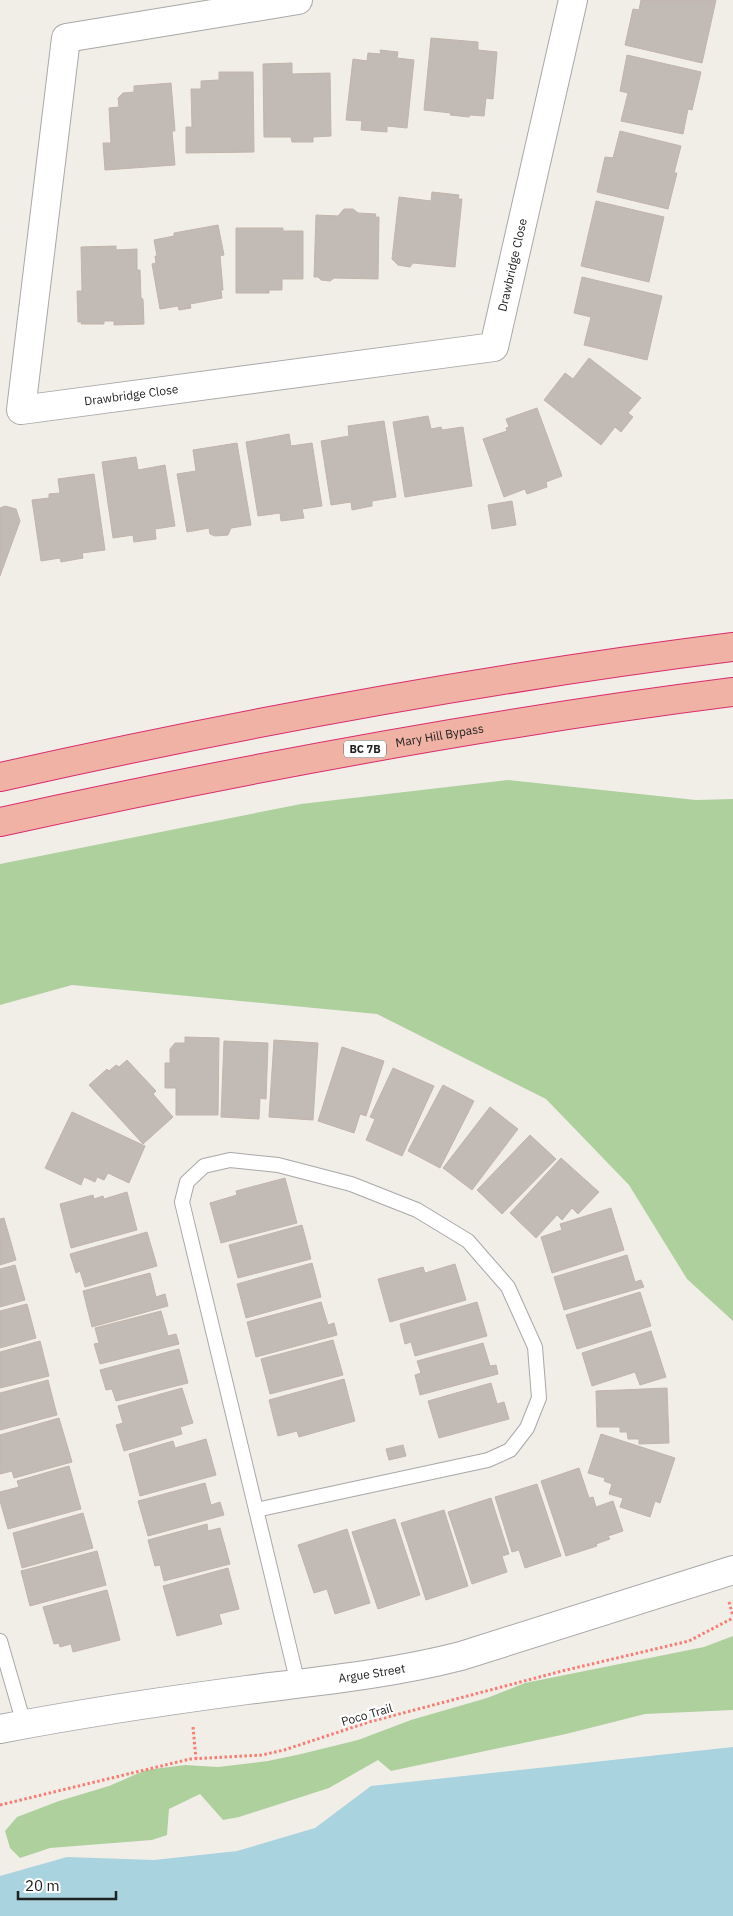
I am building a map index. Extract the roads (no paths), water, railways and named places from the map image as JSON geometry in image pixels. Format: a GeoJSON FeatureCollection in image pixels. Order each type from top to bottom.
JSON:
{"type":"FeatureCollection","features":[{"type":"Feature","properties":{"kind":"highway"},"geometry":{"type":"LineString","coordinates":[[0,777],[137,746],[323,711],[515,678],[733,647]]}},
{"type":"Feature","properties":{"kind":"highway","name":"Mary Hill Bypass"},"geometry":{"type":"LineString","coordinates":[[0,822],[145,790],[337,753],[532,721],[733,692]]}},
{"type":"Feature","properties":{"kind":"street","name":"Drawbridge Close"},"geometry":{"type":"LineString","coordinates":[[298,0],[66,38],[21,410],[494,347],[572,0]]}},
{"type":"Feature","properties":{"kind":"street","name":"Argue Street"},"geometry":{"type":"LineString","coordinates":[[12,1726],[110,1709],[357,1676],[436,1662],[733,1570]]}},
{"type":"Feature","properties":{"kind":"lane"},"geometry":{"type":"LineString","coordinates":[[256,1510],[488,1460],[510,1450],[527,1428],[539,1398],[535,1347],[508,1286],[468,1241],[417,1210],[351,1184],[278,1165],[230,1160],[204,1166],[187,1182],[182,1202],[256,1510],[298,1684]]}},
{"type":"Feature","properties":{"kind":"lane"},"geometry":{"type":"LineString","coordinates":[[0,1641],[12,1726]]}},
{"type":"Feature","properties":{"kind":"water"},"geometry":{"type":"Polygon","coordinates":[[[733,1747],[733,1916],[0,1916],[0,1876],[67,1857],[154,1860],[237,1851],[315,1828],[371,1786],[733,1747]]]}}]}
